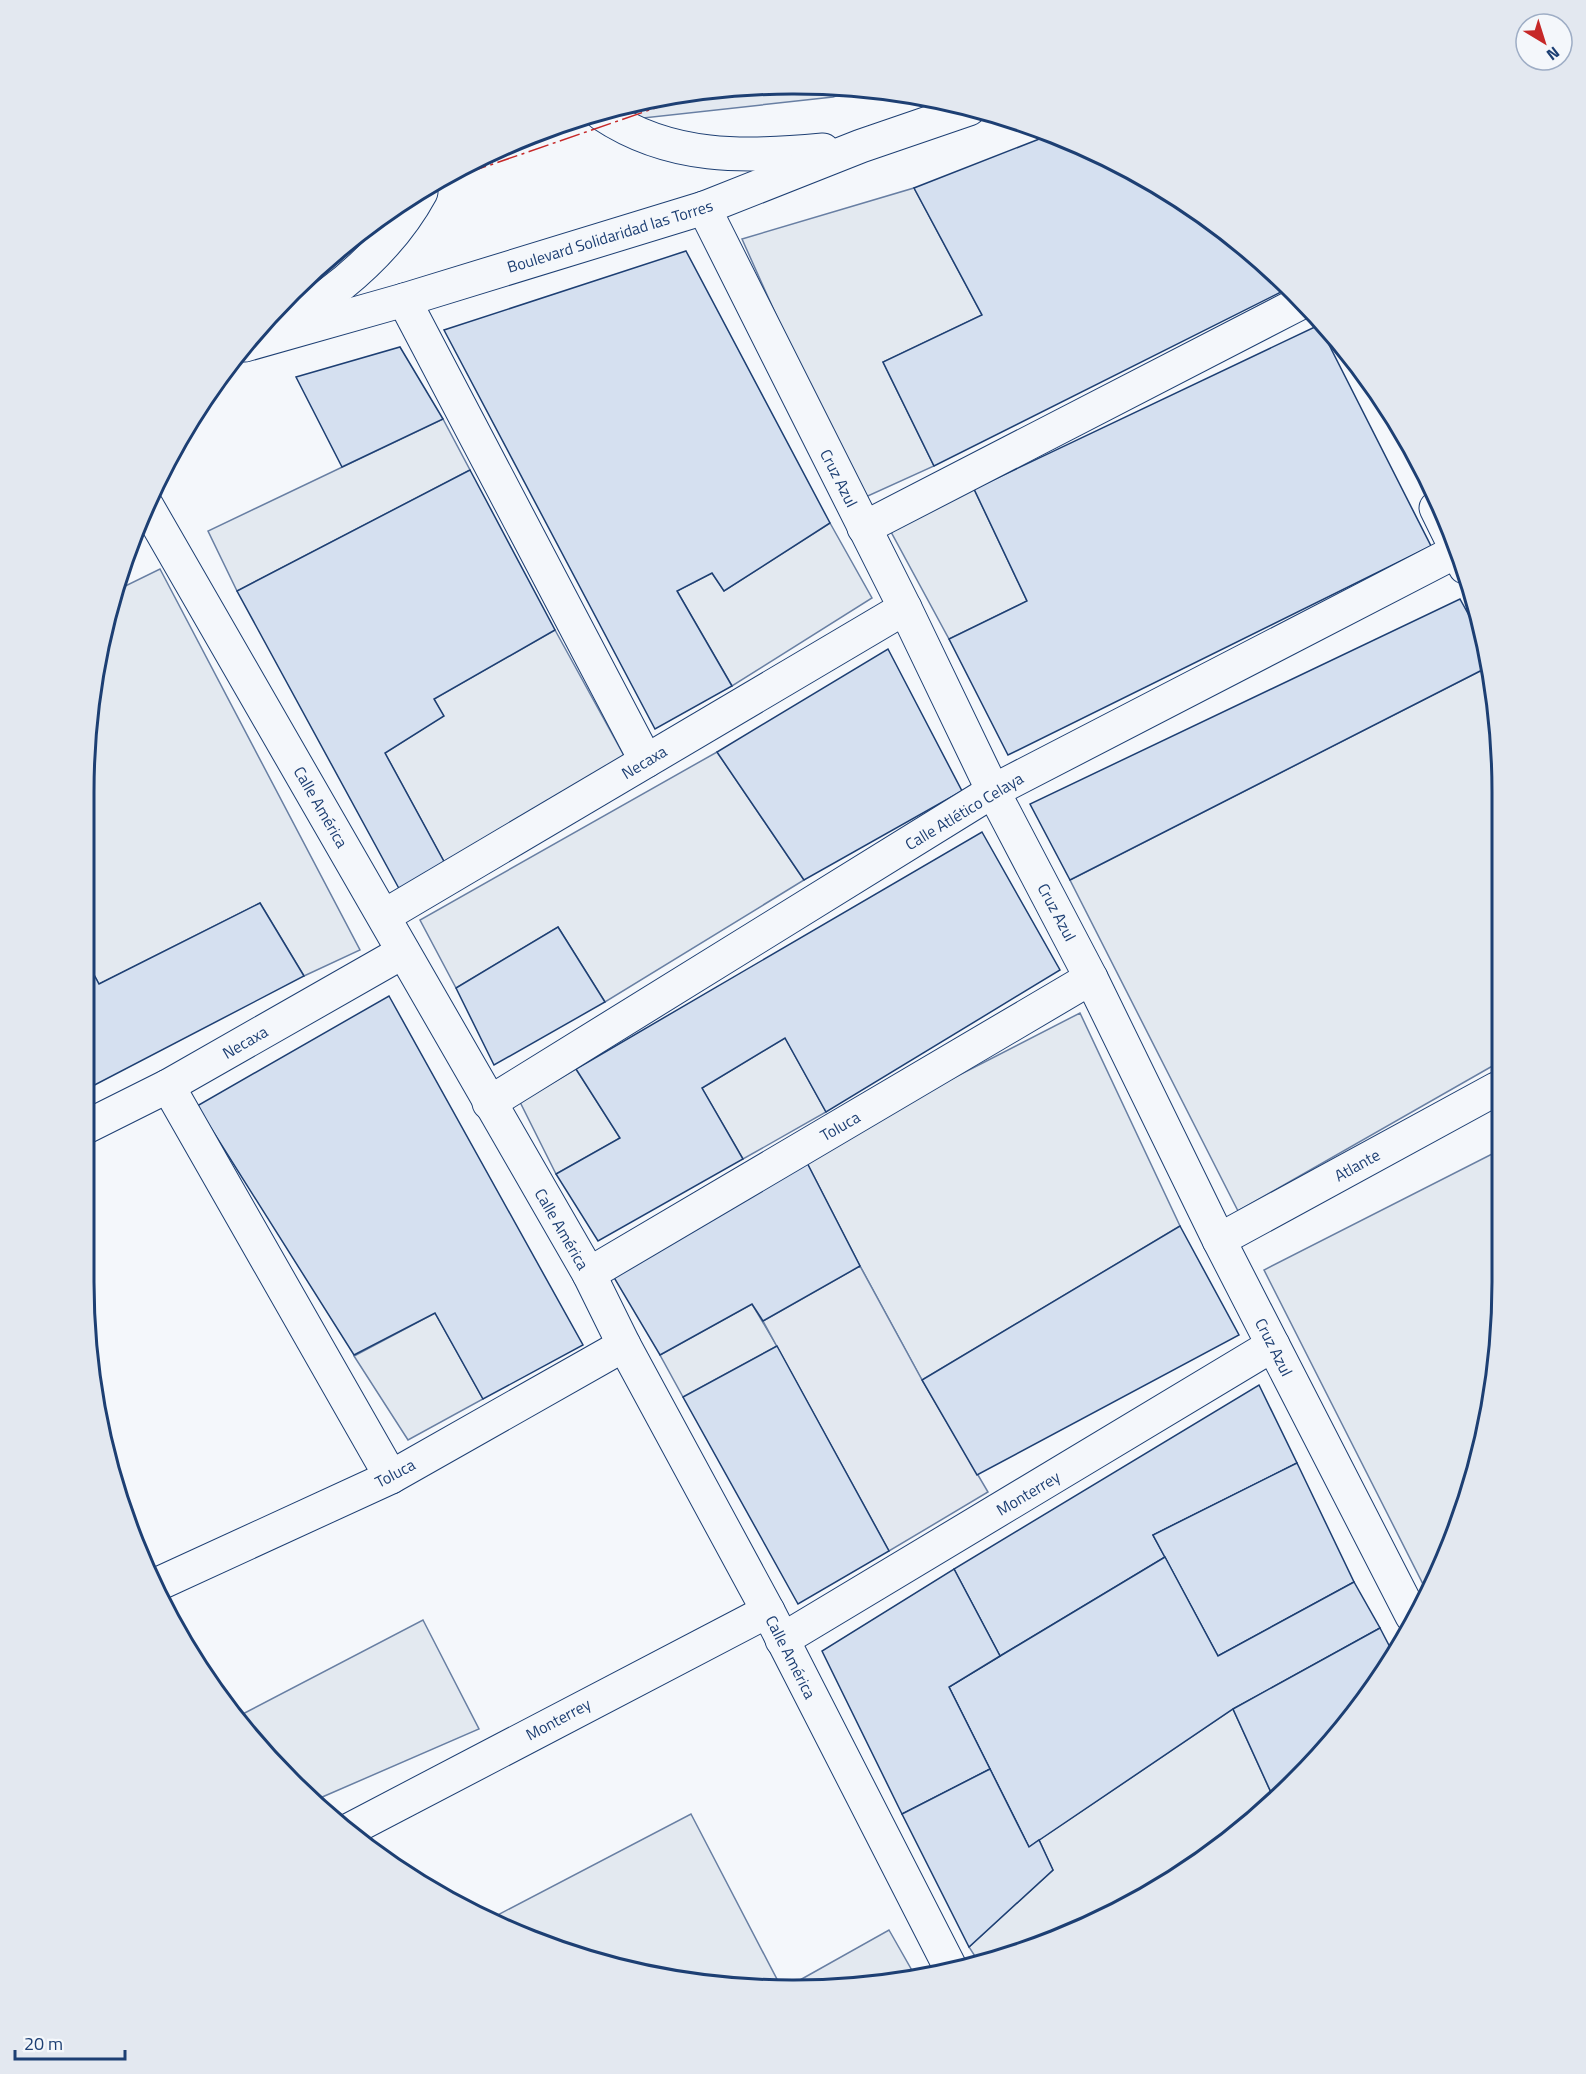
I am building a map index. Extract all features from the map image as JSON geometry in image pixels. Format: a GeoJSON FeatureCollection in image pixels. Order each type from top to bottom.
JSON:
{"type":"FeatureCollection","features":[{"type":"Feature","properties":{"kind":"street","name":"Boulevard Solidaridad las Torres"},"geometry":{"type":"LineString","coordinates":[[262,340],[404,300],[704,208],[861,146],[955,114]]}},
{"type":"Feature","properties":{"kind":"street"},"geometry":{"type":"LineString","coordinates":[[610,119],[648,138],[686,149],[725,155],[765,155],[861,146]]}},
{"type":"Feature","properties":{"kind":"street","name":"Cruz Azul"},"geometry":{"type":"LineString","coordinates":[[704,208],[905,608],[993,791],[1091,978],[1219,1240],[1409,1610]]}},
{"type":"Feature","properties":{"kind":"street"},"geometry":{"type":"LineString","coordinates":[[267,333],[324,298],[374,254],[410,209]]}},
{"type":"Feature","properties":{"kind":"street"},"geometry":{"type":"LineString","coordinates":[[404,300],[646,761]]}},
{"type":"Feature","properties":{"kind":"street"},"geometry":{"type":"LineString","coordinates":[[864,528],[1294,306]]}},
{"type":"Feature","properties":{"kind":"street","name":"Calle América"},"geometry":{"type":"LineString","coordinates":[[153,516],[589,1274],[624,1345],[768,1611],[948,1962]]}},
{"type":"Feature","properties":{"kind":"street","name":"Calle Atlético Celaya"},"geometry":{"type":"LineString","coordinates":[[489,1103],[993,791],[1452,563]]}},
{"type":"Feature","properties":{"kind":"street","name":"Necaxa"},"geometry":{"type":"LineString","coordinates":[[384,916],[905,608]]}},
{"type":"Feature","properties":{"kind":"street","name":"Necaxa"},"geometry":{"type":"LineString","coordinates":[[95,1122],[168,1086],[403,952]]}},
{"type":"Feature","properties":{"kind":"street","name":"Toluca"},"geometry":{"type":"LineString","coordinates":[[589,1274],[1091,978]]}},
{"type":"Feature","properties":{"kind":"street"},"geometry":{"type":"LineString","coordinates":[[168,1086],[391,1477]]}},
{"type":"Feature","properties":{"kind":"street","name":"Atlante"},"geometry":{"type":"LineString","coordinates":[[1219,1240],[1492,1091]]}},
{"type":"Feature","properties":{"kind":"street","name":"Toluca"},"geometry":{"type":"LineString","coordinates":[[163,1582],[391,1477],[624,1345]]}},
{"type":"Feature","properties":{"kind":"street","name":"Monterrey"},"geometry":{"type":"LineString","coordinates":[[782,1640],[1273,1345]]}},
{"type":"Feature","properties":{"kind":"street","name":"Monterrey"},"geometry":{"type":"LineString","coordinates":[[357,1826],[768,1611]]}},
{"type":"Feature","properties":{"kind":"shaded area"},"geometry":{"type":"Polygon","coordinates":[[[793,94],[836,96],[833,97],[616,121],[614,118],[702,100],[793,94]]]}},
{"type":"Feature","properties":{"kind":"shaded area"},"geometry":{"type":"Polygon","coordinates":[[[914,188],[982,315],[883,362],[934,466],[859,500],[742,239],[914,188]]]}},
{"type":"Feature","properties":{"kind":"shaded area"},"geometry":{"type":"Polygon","coordinates":[[[443,419],[470,470],[237,591],[208,531],[443,419]]]}},
{"type":"Feature","properties":{"kind":"shaded area"},"geometry":{"type":"Polygon","coordinates":[[[974,489],[1027,601],[949,639],[890,530],[974,489]]]}},
{"type":"Feature","properties":{"kind":"shaded area"},"geometry":{"type":"Polygon","coordinates":[[[830,523],[872,598],[732,686],[677,591],[712,573],[724,591],[830,523]]]}},
{"type":"Feature","properties":{"kind":"shaded area"},"geometry":{"type":"Polygon","coordinates":[[[160,569],[360,950],[304,976],[260,903],[99,984],[95,977],[96,747],[100,702],[108,657],[126,585],[160,569]]]}},
{"type":"Feature","properties":{"kind":"shaded area"},"geometry":{"type":"Polygon","coordinates":[[[555,630],[628,763],[447,867],[385,753],[443,716],[434,699],[555,630]]]}},
{"type":"Feature","properties":{"kind":"shaded area"},"geometry":{"type":"Polygon","coordinates":[[[1480,671],[1486,702],[1492,793],[1492,1066],[1238,1211],[1070,880],[1480,671]]]}},
{"type":"Feature","properties":{"kind":"shaded area"},"geometry":{"type":"Polygon","coordinates":[[[717,752],[804,880],[605,1002],[558,927],[456,988],[420,920],[717,752]]]}},
{"type":"Feature","properties":{"kind":"shaded area"},"geometry":{"type":"Polygon","coordinates":[[[1080,1013],[1180,1226],[922,1380],[803,1155],[1080,1013]]]}},
{"type":"Feature","properties":{"kind":"shaded area"},"geometry":{"type":"Polygon","coordinates":[[[785,1038],[826,1112],[743,1159],[702,1088],[785,1038]]]}},
{"type":"Feature","properties":{"kind":"shaded area"},"geometry":{"type":"Polygon","coordinates":[[[576,1069],[620,1138],[556,1174],[520,1102],[576,1069]]]}},
{"type":"Feature","properties":{"kind":"shaded area"},"geometry":{"type":"Polygon","coordinates":[[[1492,1154],[1492,1281],[1486,1372],[1468,1462],[1454,1506],[1422,1583],[1264,1270],[1492,1154]]]}},
{"type":"Feature","properties":{"kind":"shaded area"},"geometry":{"type":"Polygon","coordinates":[[[860,1266],[922,1380],[988,1492],[889,1551],[763,1321],[860,1266]]]}},
{"type":"Feature","properties":{"kind":"shaded area"},"geometry":{"type":"Polygon","coordinates":[[[752,1304],[777,1346],[683,1397],[660,1355],[752,1304]]]}},
{"type":"Feature","properties":{"kind":"shaded area"},"geometry":{"type":"Polygon","coordinates":[[[435,1313],[483,1399],[408,1440],[354,1356],[435,1313]]]}},
{"type":"Feature","properties":{"kind":"shaded area"},"geometry":{"type":"Polygon","coordinates":[[[423,1620],[479,1729],[322,1797],[268,1742],[245,1713],[423,1620]]]}},
{"type":"Feature","properties":{"kind":"shaded area"},"geometry":{"type":"Polygon","coordinates":[[[1233,1709],[1270,1791],[1218,1835],[1181,1862],[1142,1886],[1060,1926],[975,1956],[969,1947],[1053,1870],[1039,1840],[1233,1709]]]}},
{"type":"Feature","properties":{"kind":"shaded area"},"geometry":{"type":"Polygon","coordinates":[[[691,1814],[777,1979],[702,1974],[612,1956],[568,1942],[499,1914],[691,1814]]]}},
{"type":"Feature","properties":{"kind":"shaded area"},"geometry":{"type":"Polygon","coordinates":[[[889,1930],[911,1969],[884,1974],[800,1980],[889,1930]]]}},
{"type":"Feature","properties":{"kind":"building"},"geometry":{"type":"Polygon","coordinates":[[[1038,140],[1102,167],[1181,212],[1254,268],[1280,292],[934,466],[883,362],[982,315],[914,188],[1038,140]]]}},
{"type":"Feature","properties":{"kind":"building"},"geometry":{"type":"Polygon","coordinates":[[[686,251],[830,523],[724,591],[712,573],[677,591],[732,686],[655,729],[444,330],[686,251]]]}},
{"type":"Feature","properties":{"kind":"building"},"geometry":{"type":"Polygon","coordinates":[[[1314,327],[1330,347],[1431,546],[1008,755],[949,639],[1027,601],[974,489],[1314,327]]]}},
{"type":"Feature","properties":{"kind":"building"},"geometry":{"type":"Polygon","coordinates":[[[400,347],[443,419],[342,467],[296,377],[400,347]]]}},
{"type":"Feature","properties":{"kind":"building"},"geometry":{"type":"Polygon","coordinates":[[[470,470],[555,630],[434,699],[444,716],[385,753],[447,867],[402,894],[237,591],[470,470]]]}},
{"type":"Feature","properties":{"kind":"building"},"geometry":{"type":"Polygon","coordinates":[[[1460,599],[1469,615],[1480,671],[1070,880],[1030,804],[1460,599]]]}},
{"type":"Feature","properties":{"kind":"building"},"geometry":{"type":"Polygon","coordinates":[[[888,649],[962,791],[804,880],[717,752],[888,649]]]}},
{"type":"Feature","properties":{"kind":"building"},"geometry":{"type":"Polygon","coordinates":[[[982,832],[1060,970],[826,1112],[785,1038],[702,1088],[743,1159],[598,1241],[556,1174],[620,1138],[576,1069],[982,832]]]}},
{"type":"Feature","properties":{"kind":"building"},"geometry":{"type":"Polygon","coordinates":[[[260,903],[304,976],[95,1085],[95,977],[99,984],[260,903]]]}},
{"type":"Feature","properties":{"kind":"building"},"geometry":{"type":"Polygon","coordinates":[[[558,927],[605,1002],[494,1065],[456,988],[558,927]]]}},
{"type":"Feature","properties":{"kind":"building"},"geometry":{"type":"Polygon","coordinates":[[[389,996],[583,1345],[483,1399],[435,1313],[354,1355],[197,1106],[389,996]]]}},
{"type":"Feature","properties":{"kind":"building"},"geometry":{"type":"Polygon","coordinates":[[[803,1155],[860,1266],[763,1321],[752,1304],[660,1355],[609,1269],[803,1155]]]}},
{"type":"Feature","properties":{"kind":"building"},"geometry":{"type":"Polygon","coordinates":[[[1180,1226],[1239,1335],[977,1475],[922,1380],[1180,1226]]]}},
{"type":"Feature","properties":{"kind":"building"},"geometry":{"type":"Polygon","coordinates":[[[777,1346],[889,1551],[798,1604],[683,1397],[777,1346]]]}},
{"type":"Feature","properties":{"kind":"building"},"geometry":{"type":"Polygon","coordinates":[[[1259,1385],[1297,1463],[1153,1535],[1165,1557],[1000,1656],[954,1569],[1259,1385]]]}},
{"type":"Feature","properties":{"kind":"building"},"geometry":{"type":"Polygon","coordinates":[[[1297,1463],[1354,1582],[1218,1656],[1153,1535],[1297,1463]]]}},
{"type":"Feature","properties":{"kind":"building"},"geometry":{"type":"Polygon","coordinates":[[[1165,1557],[1218,1656],[1354,1582],[1380,1628],[1233,1709],[1029,1847],[949,1687],[1165,1557]]]}},
{"type":"Feature","properties":{"kind":"building"},"geometry":{"type":"Polygon","coordinates":[[[954,1569],[1000,1656],[949,1687],[990,1769],[902,1814],[822,1651],[954,1569]]]}},
{"type":"Feature","properties":{"kind":"building"},"geometry":{"type":"Polygon","coordinates":[[[1380,1628],[1389,1645],[1374,1669],[1318,1742],[1270,1791],[1233,1709],[1380,1628]]]}},
{"type":"Feature","properties":{"kind":"building"},"geometry":{"type":"Polygon","coordinates":[[[990,1769],[1029,1847],[1039,1840],[1053,1870],[969,1947],[902,1814],[990,1769]]]}},
{"type":"Feature","properties":{"kind":"power"},"geometry":{"type":"LineString","coordinates":[[483,167],[652,109]]}}]}
